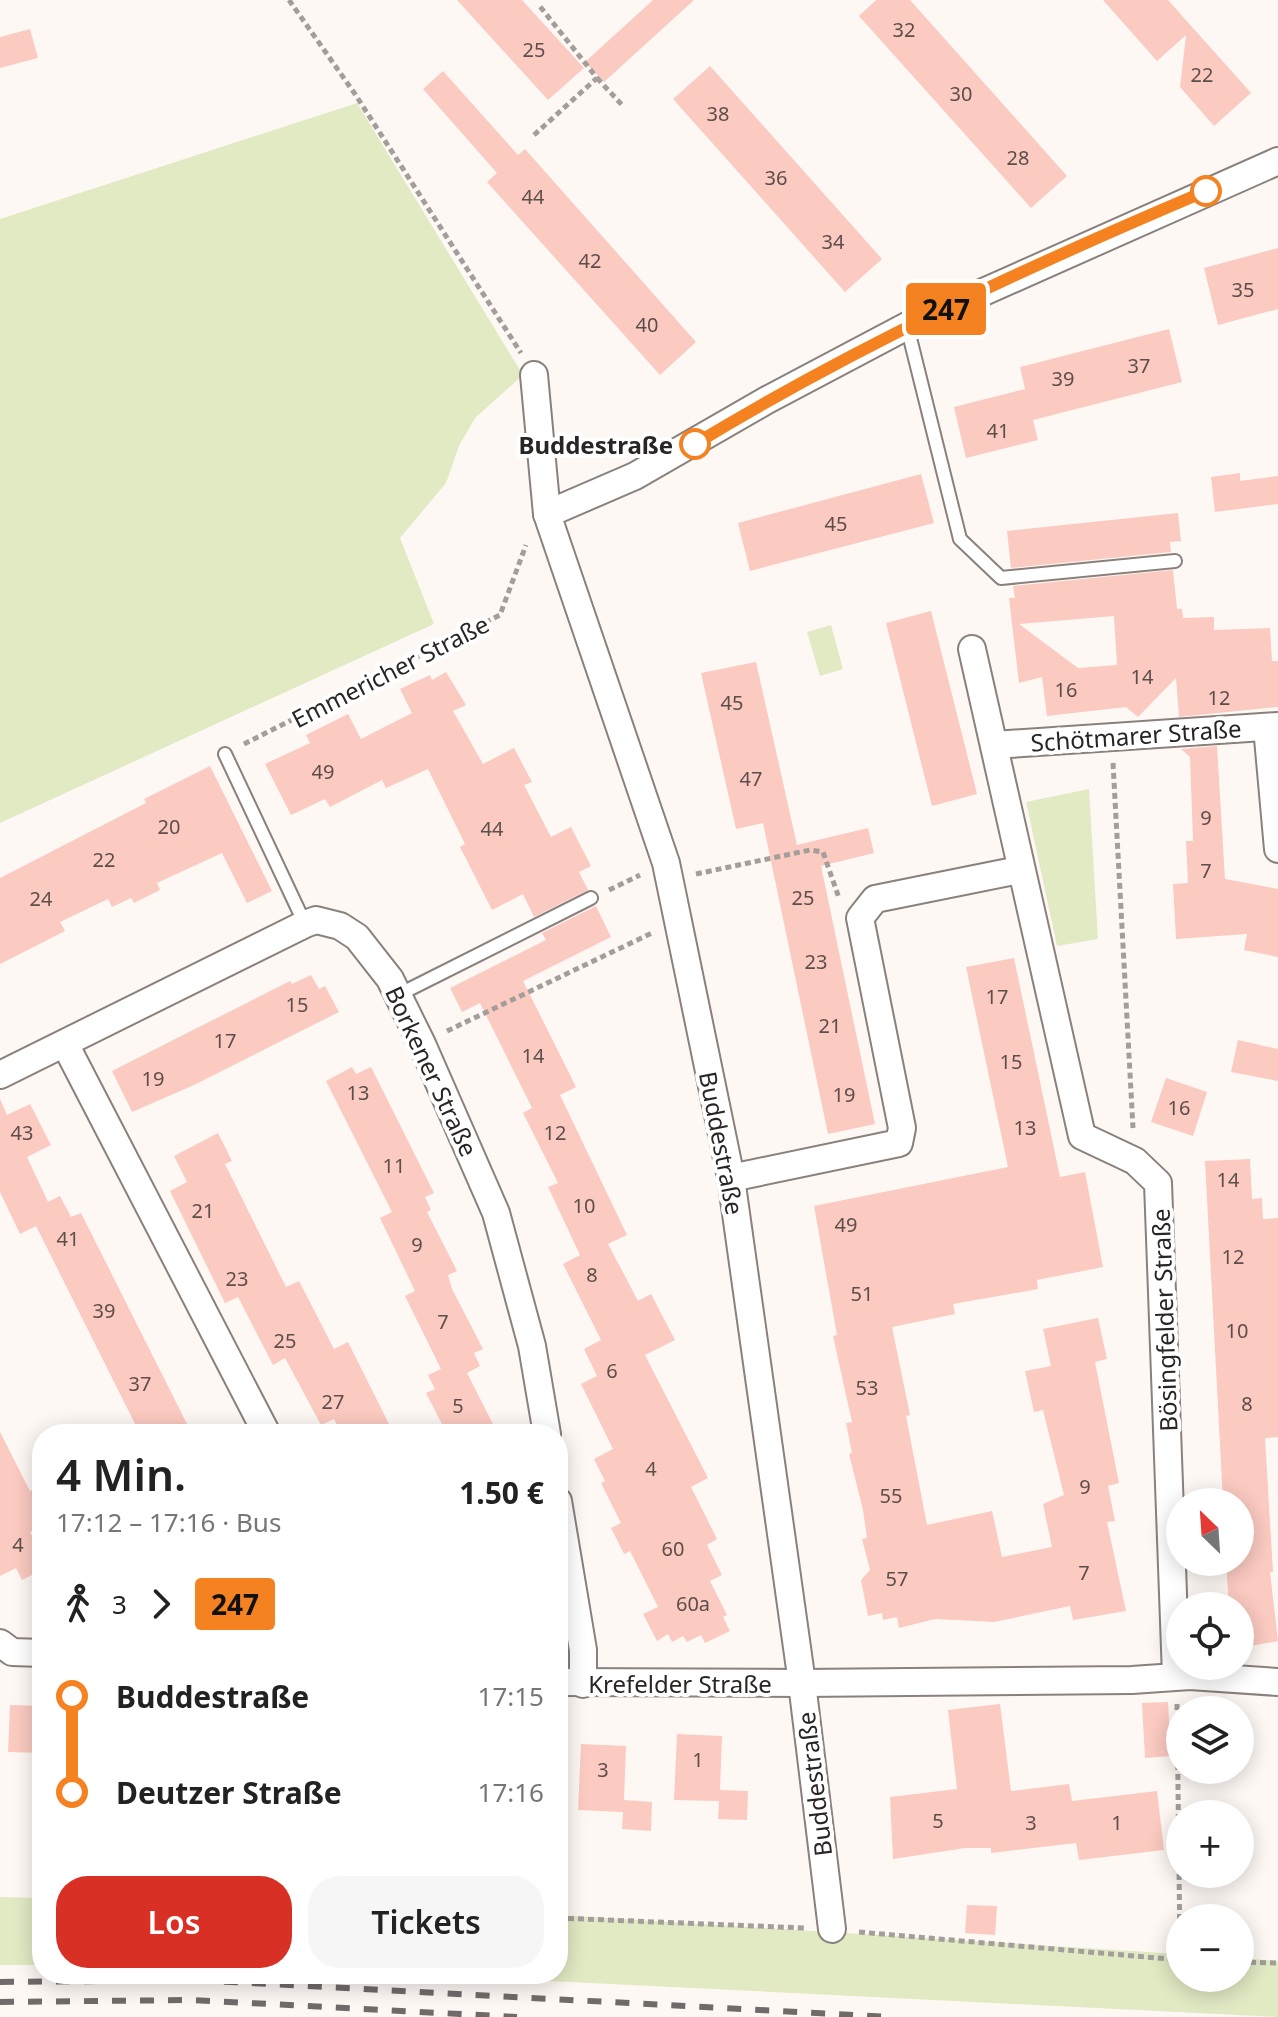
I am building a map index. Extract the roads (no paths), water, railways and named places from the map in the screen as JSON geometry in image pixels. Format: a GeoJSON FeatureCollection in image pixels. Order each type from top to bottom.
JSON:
{"type":"FeatureCollection","features":[{"type":"Feature","properties":{"kind":"street"},"geometry":{"type":"LineString","coordinates":[[547,514],[649,469],[767,400],[907,326],[1278,161]]}},
{"type":"Feature","properties":{"kind":"street","name":"Buddestraße"},"geometry":{"type":"LineString","coordinates":[[534,375],[547,514],[667,871],[731,1178],[802,1683],[832,1929]]}},
{"type":"Feature","properties":{"kind":"street","name":"Bösingfelder Straße"},"geometry":{"type":"LineString","coordinates":[[972,649],[1019,870],[1082,1136],[1135,1161],[1158,1183],[1173,1592]]}},
{"type":"Feature","properties":{"kind":"street"},"geometry":{"type":"LineString","coordinates":[[1272,727],[1278,849]]}},
{"type":"Feature","properties":{"kind":"street","name":"Schötmarer Straße"},"geometry":{"type":"LineString","coordinates":[[994,745],[1272,727]]}},
{"type":"Feature","properties":{"kind":"street"},"geometry":{"type":"LineString","coordinates":[[731,1178],[899,1143],[902,1128],[860,918],[875,899],[1019,870]]}},
{"type":"Feature","properties":{"kind":"street","name":"Borkener Straße"},"geometry":{"type":"LineString","coordinates":[[305,924],[316,920],[340,926],[357,937],[390,979],[422,1044],[496,1213],[532,1346],[545,1424]]}},
{"type":"Feature","properties":{"kind":"street"},"geometry":{"type":"LineString","coordinates":[[0,1075],[305,924]]}},
{"type":"Feature","properties":{"kind":"street"},"geometry":{"type":"LineString","coordinates":[[65,1044],[262,1424]]}},
{"type":"Feature","properties":{"kind":"street"},"geometry":{"type":"LineString","coordinates":[[568,1561],[583,1650],[571,1683]]}},
{"type":"Feature","properties":{"kind":"street"},"geometry":{"type":"LineString","coordinates":[[0,1643],[12,1652],[32,1653]]}},
{"type":"Feature","properties":{"kind":"street"},"geometry":{"type":"LineString","coordinates":[[802,1683],[1166,1676]]}},
{"type":"Feature","properties":{"kind":"street"},"geometry":{"type":"LineString","coordinates":[[1244,1680],[1278,1682]]}},
{"type":"Feature","properties":{"kind":"street","name":"Krefelder Straße"},"geometry":{"type":"LineString","coordinates":[[571,1683],[802,1683]]}},
{"type":"Feature","properties":{"kind":"lane"},"geometry":{"type":"LineString","coordinates":[[907,326],[960,539],[1001,578],[1175,561]]}},
{"type":"Feature","properties":{"kind":"lane"},"geometry":{"type":"LineString","coordinates":[[225,754],[305,924]]}},
{"type":"Feature","properties":{"kind":"lane"},"geometry":{"type":"LineString","coordinates":[[398,995],[591,898]]}},
{"type":"Feature","properties":{"kind":"railway"},"geometry":{"type":"LineString","coordinates":[[0,1982],[32,1982]]}},
{"type":"Feature","properties":{"kind":"railway"},"geometry":{"type":"LineString","coordinates":[[269,1984],[892,2017]]}},
{"type":"Feature","properties":{"kind":"railway"},"geometry":{"type":"LineString","coordinates":[[0,2002],[192,2000],[517,2017]]}},
{"type":"Feature","properties":{"kind":"place","name":"Buddestraße"},"geometry":{"type":"Point","coordinates":[695,444]}}]}
